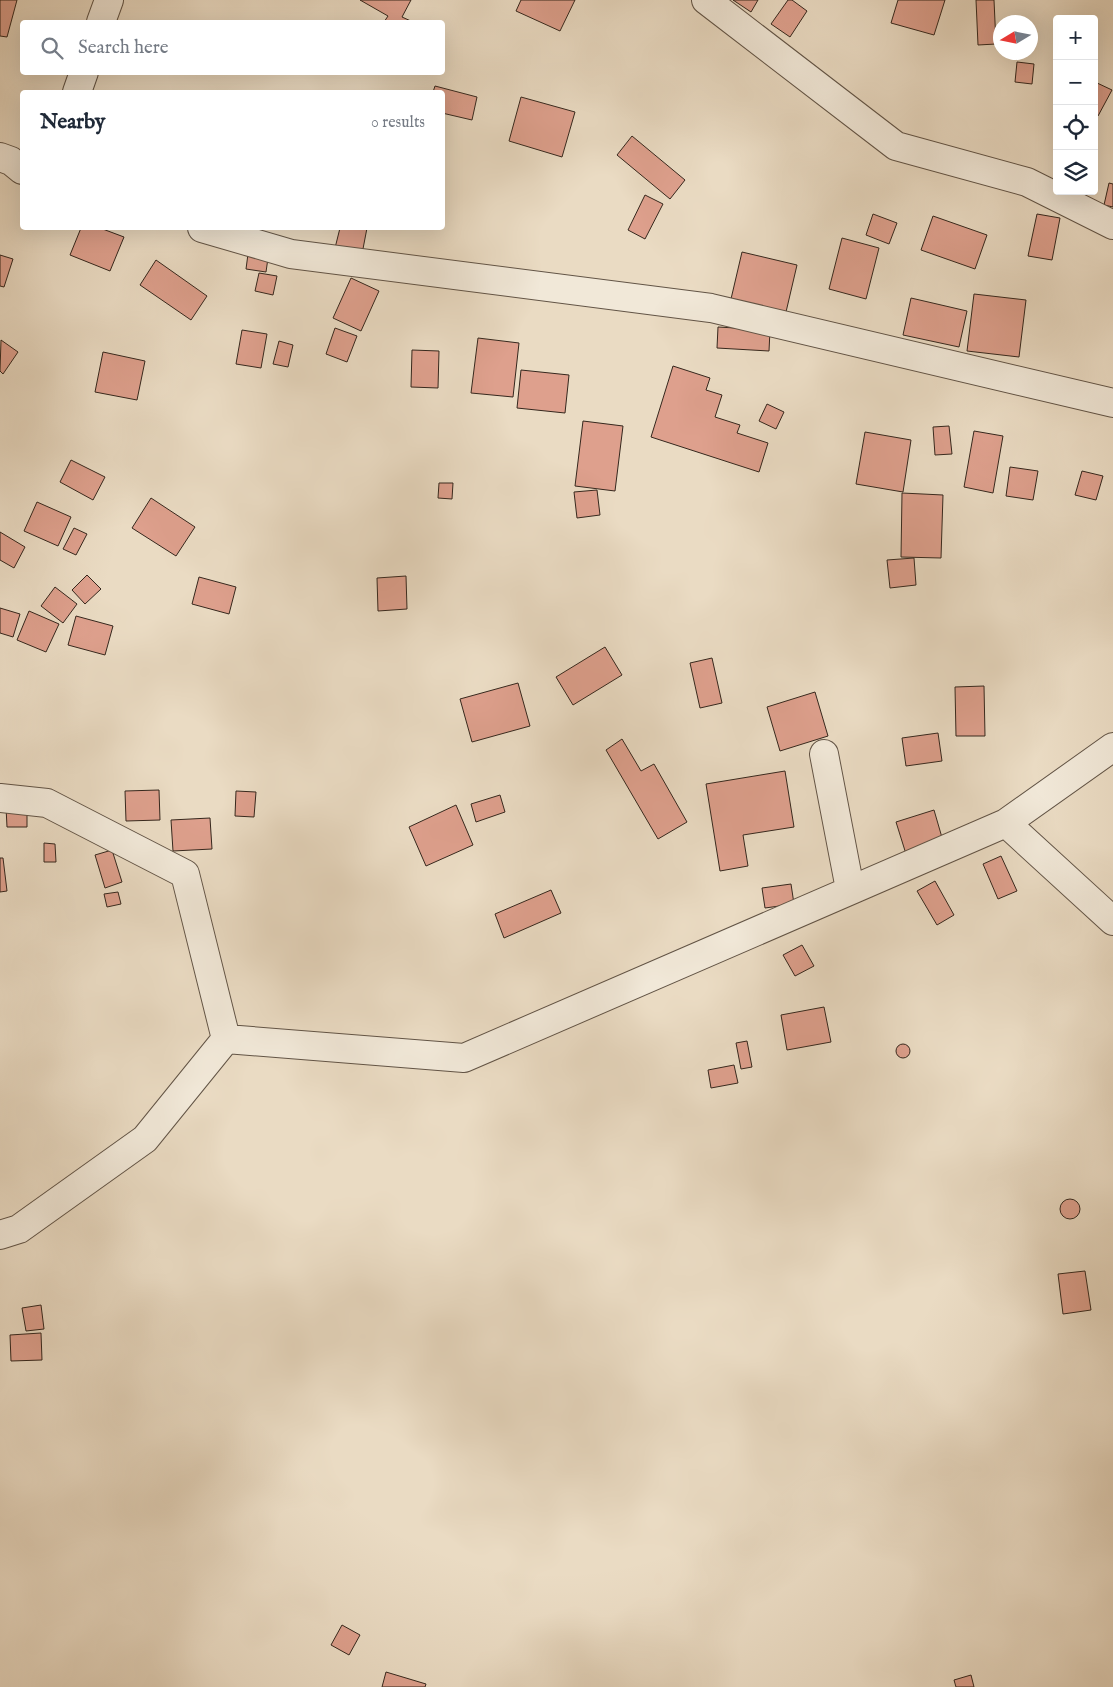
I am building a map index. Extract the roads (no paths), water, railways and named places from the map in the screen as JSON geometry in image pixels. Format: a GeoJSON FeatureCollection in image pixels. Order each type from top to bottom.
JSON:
{"type":"FeatureCollection","features":[{"type":"Feature","properties":{"kind":"street"},"geometry":{"type":"LineString","coordinates":[[102,20],[109,0]]}},
{"type":"Feature","properties":{"kind":"street"},"geometry":{"type":"LineString","coordinates":[[706,0],[896,146],[1027,182],[1113,225]]}},
{"type":"Feature","properties":{"kind":"street"},"geometry":{"type":"LineString","coordinates":[[78,90],[83,75]]}},
{"type":"Feature","properties":{"kind":"street"},"geometry":{"type":"LineString","coordinates":[[209,230],[291,254],[711,308],[1113,403]]}},
{"type":"Feature","properties":{"kind":"street"},"geometry":{"type":"LineString","coordinates":[[226,1039],[464,1058],[850,889],[1006,823],[1113,747]]}},
{"type":"Feature","properties":{"kind":"street"},"geometry":{"type":"LineString","coordinates":[[824,754],[850,889]]}},
{"type":"Feature","properties":{"kind":"street"},"geometry":{"type":"LineString","coordinates":[[0,798],[47,803],[185,874],[226,1039]]}},
{"type":"Feature","properties":{"kind":"street"},"geometry":{"type":"LineString","coordinates":[[1006,823],[1113,921]]}},
{"type":"Feature","properties":{"kind":"street"},"geometry":{"type":"LineString","coordinates":[[0,1235],[19,1229],[144,1140],[226,1039]]}}]}
